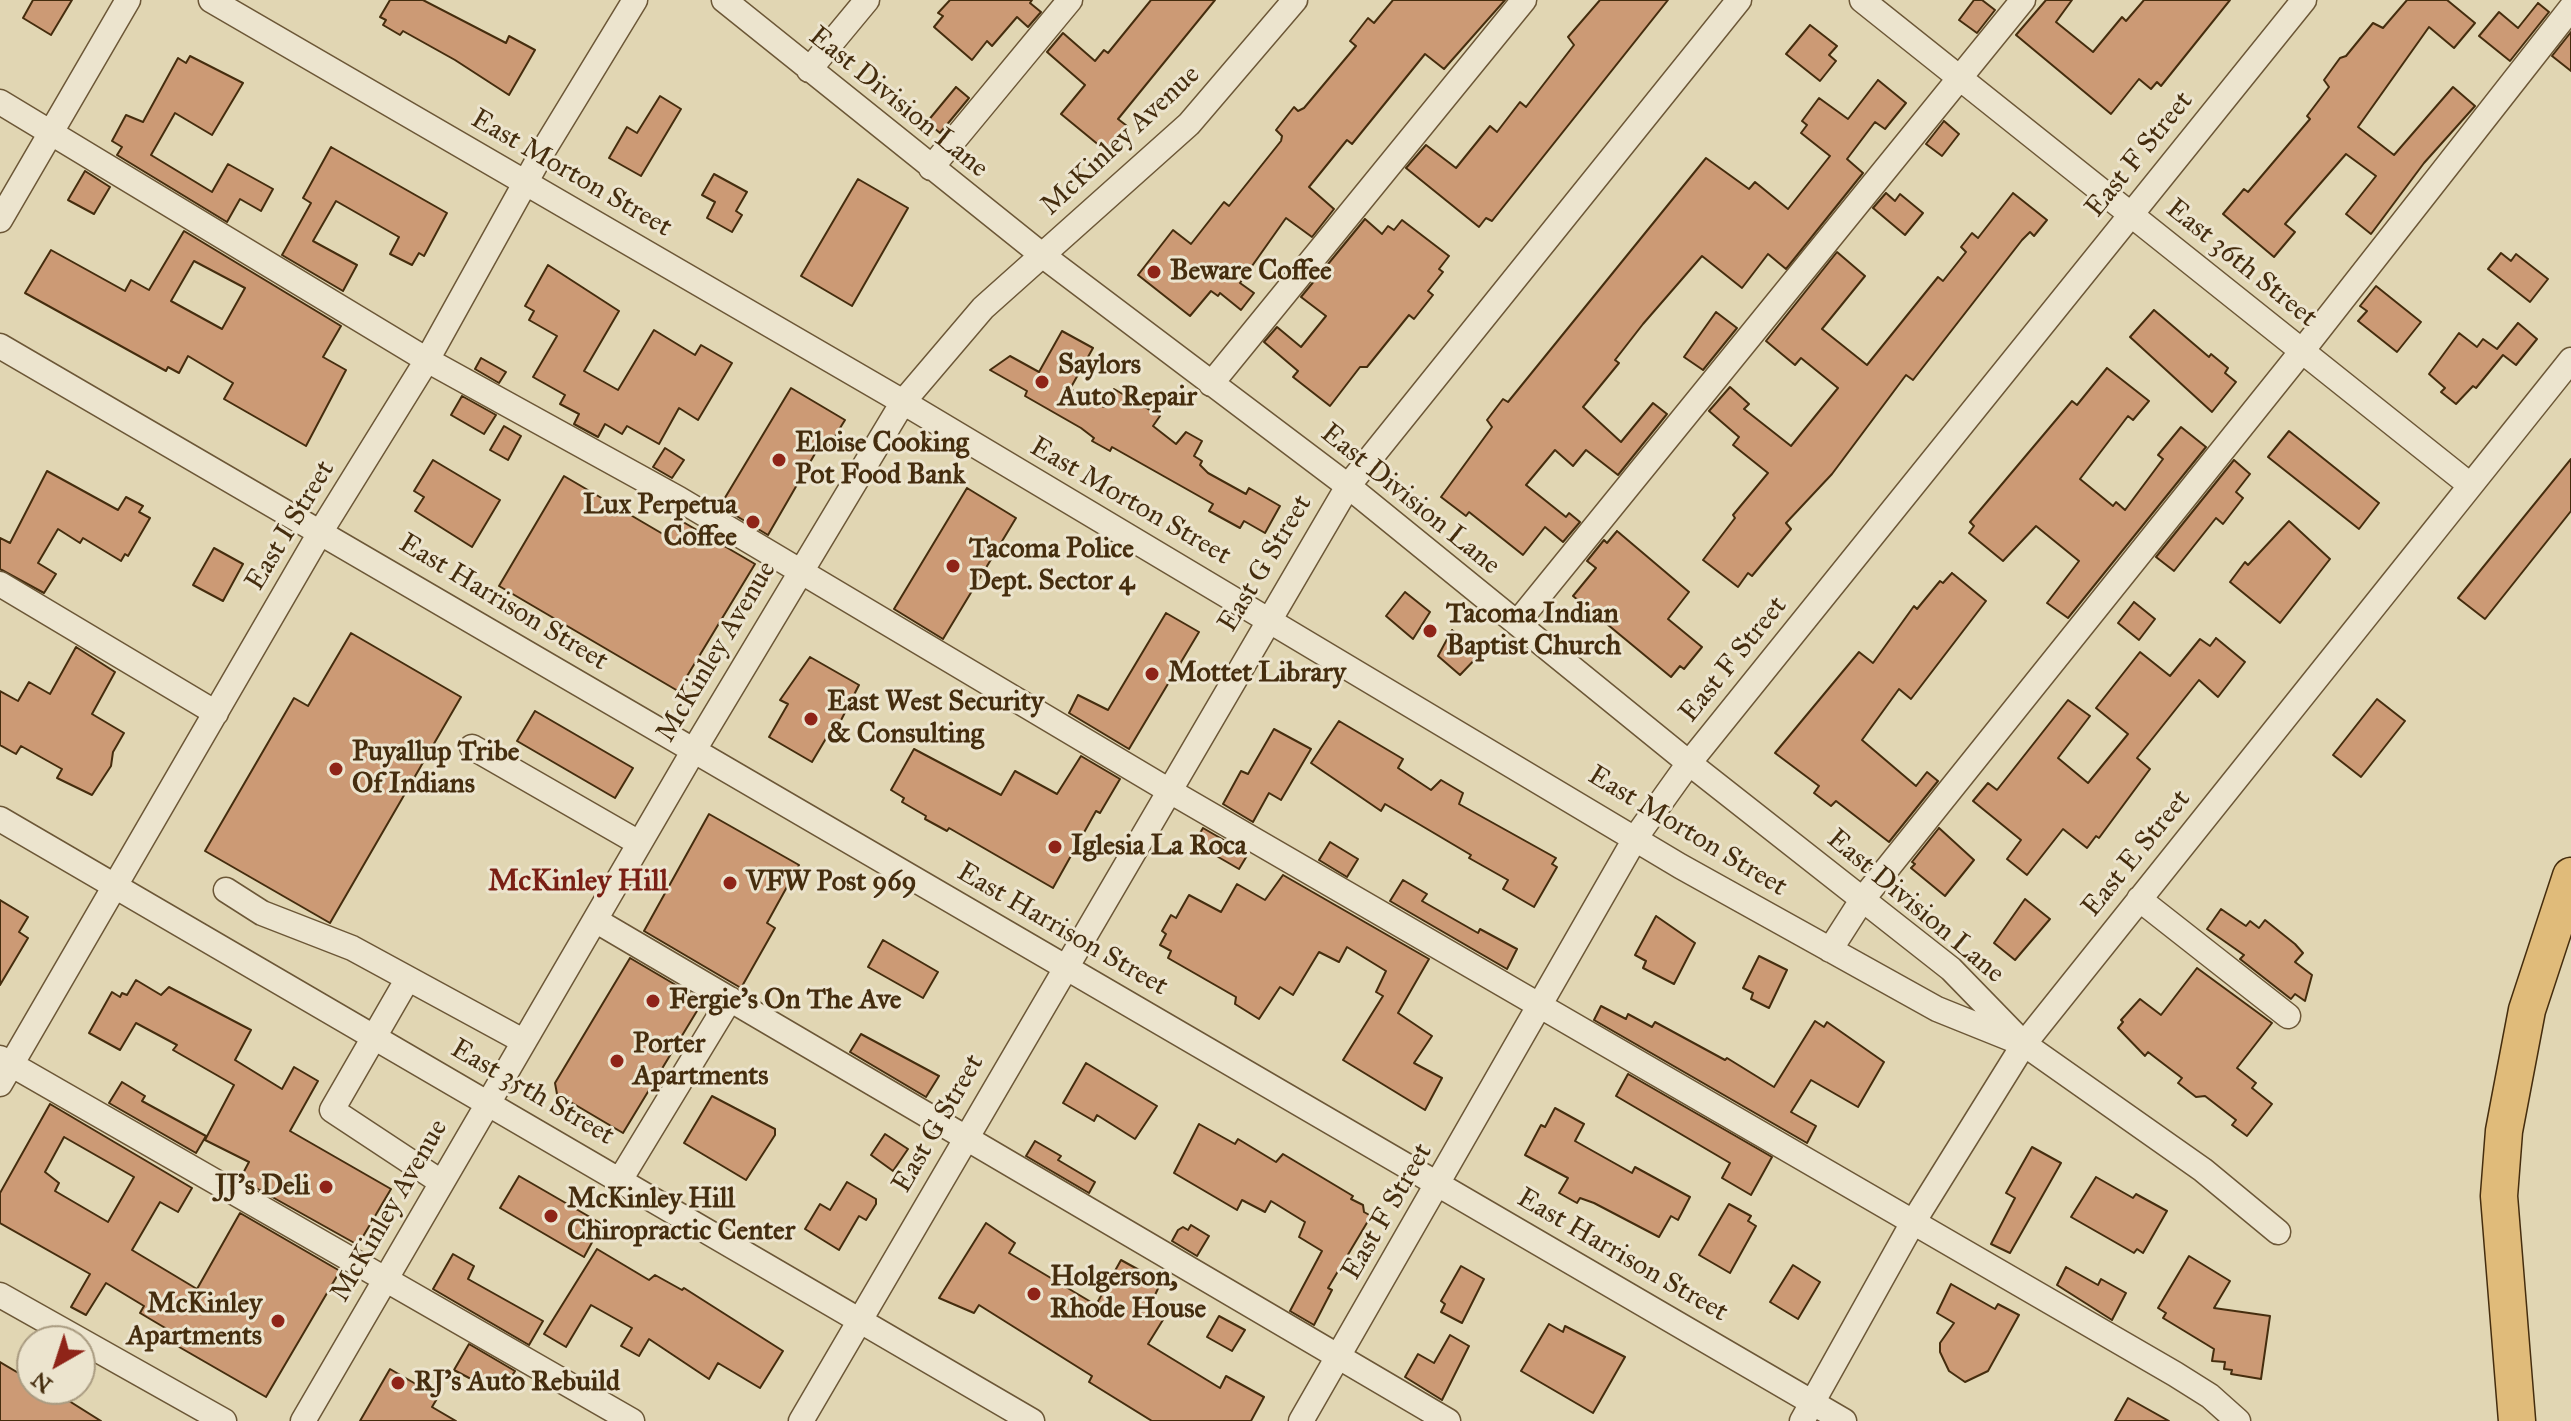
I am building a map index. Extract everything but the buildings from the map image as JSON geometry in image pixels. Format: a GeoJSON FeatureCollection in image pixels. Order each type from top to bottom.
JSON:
{"type":"FeatureCollection","features":[{"type":"Feature","properties":{"kind":"highway"},"geometry":{"type":"LineString","coordinates":[[2517,1421],[2499,1196],[2504,1131],[2527,1010],[2571,876]]}},
{"type":"Feature","properties":{"kind":"street"},"geometry":{"type":"LineString","coordinates":[[0,220],[128,0]]}},
{"type":"Feature","properties":{"kind":"street","name":"East Morton Street"},"geometry":{"type":"LineString","coordinates":[[211,0],[903,402],[1830,950],[1937,1009],[2024,1044]]}},
{"type":"Feature","properties":{"kind":"street","name":"East Division Lane"},"geometry":{"type":"LineString","coordinates":[[724,0],[1042,255],[1348,486],[1689,763],[1951,969],[2024,1044],[2203,1170],[2278,1232]]}},
{"type":"Feature","properties":{"kind":"street"},"geometry":{"type":"LineString","coordinates":[[809,70],[867,0]]}},
{"type":"Feature","properties":{"kind":"street"},"geometry":{"type":"LineString","coordinates":[[931,168],[1070,0]]}},
{"type":"Feature","properties":{"kind":"street","name":"McKinley Avenue"},"geometry":{"type":"LineString","coordinates":[[303,1421],[639,843],[903,402],[983,308],[1134,177],[1189,124],[1295,0]]}},
{"type":"Feature","properties":{"kind":"street"},"geometry":{"type":"LineString","coordinates":[[1211,384],[1524,0]]}},
{"type":"Feature","properties":{"kind":"street","name":"East G Street"},"geometry":{"type":"LineString","coordinates":[[801,1421],[1348,486],[1739,0]]}},
{"type":"Feature","properties":{"kind":"street","name":"East 36th Street"},"geometry":{"type":"LineString","coordinates":[[1862,0],[2470,485]]}},
{"type":"Feature","properties":{"kind":"street"},"geometry":{"type":"LineString","coordinates":[[1517,623],[2023,0]]}},
{"type":"Feature","properties":{"kind":"street","name":"East F Street"},"geometry":{"type":"LineString","coordinates":[[1301,1421],[1636,837],[1689,763],[2304,0]]}},
{"type":"Feature","properties":{"kind":"street","name":"East I Street"},"geometry":{"type":"LineString","coordinates":[[4,1069],[118,887],[321,531],[427,360],[630,2]]}},
{"type":"Feature","properties":{"kind":"street"},"geometry":{"type":"LineString","coordinates":[[1830,950],[1862,900],[2302,351],[2571,8]]}},
{"type":"Feature","properties":{"kind":"street"},"geometry":{"type":"LineString","coordinates":[[0,102],[427,360],[800,570],[1168,790],[2197,1387],[2238,1421]]}},
{"type":"Feature","properties":{"kind":"street","name":"East Harrison Street"},"geometry":{"type":"LineString","coordinates":[[0,346],[1439,1184],[1807,1412],[1844,1421]]}},
{"type":"Feature","properties":{"kind":"street","name":"East E Street"},"geometry":{"type":"LineString","coordinates":[[1807,1412],[1912,1224],[2024,1044],[2571,360]]}},
{"type":"Feature","properties":{"kind":"street"},"geometry":{"type":"LineString","coordinates":[[0,584],[216,713]]}},
{"type":"Feature","properties":{"kind":"street"},"geometry":{"type":"LineString","coordinates":[[472,747],[639,843]]}},
{"type":"Feature","properties":{"kind":"street","name":"East 35th Street"},"geometry":{"type":"LineString","coordinates":[[0,819],[1032,1421]]}},
{"type":"Feature","properties":{"kind":"street"},"geometry":{"type":"LineString","coordinates":[[226,890],[262,913],[352,948],[523,1041]]}},
{"type":"Feature","properties":{"kind":"street"},"geometry":{"type":"LineString","coordinates":[[2139,899],[2288,1016]]}},
{"type":"Feature","properties":{"kind":"street"},"geometry":{"type":"LineString","coordinates":[[595,920],[1448,1421]]}},
{"type":"Feature","properties":{"kind":"street"},"geometry":{"type":"LineString","coordinates":[[407,980],[372,1035],[332,1110],[441,1182]]}},
{"type":"Feature","properties":{"kind":"street"},"geometry":{"type":"LineString","coordinates":[[620,1180],[730,999]]}},
{"type":"Feature","properties":{"kind":"street"},"geometry":{"type":"LineString","coordinates":[[4,1069],[386,1278],[632,1421]]}},
{"type":"Feature","properties":{"kind":"street"},"geometry":{"type":"LineString","coordinates":[[0,1295],[224,1421]]}},
{"type":"Feature","properties":{"kind":"place","name":"Beware Coffee"},"geometry":{"type":"Point","coordinates":[1154,272]}},
{"type":"Feature","properties":{"kind":"place","name":"Saylors Auto Repair"},"geometry":{"type":"Point","coordinates":[1042,382]}},
{"type":"Feature","properties":{"kind":"place","name":"Eloise Cooking Pot Food Bank"},"geometry":{"type":"Point","coordinates":[779,460]}},
{"type":"Feature","properties":{"kind":"place","name":"Lux Perpetua Coffee"},"geometry":{"type":"Point","coordinates":[753,522]}},
{"type":"Feature","properties":{"kind":"place","name":"Tacoma Police Dept. Sector 4"},"geometry":{"type":"Point","coordinates":[953,566]}},
{"type":"Feature","properties":{"kind":"place","name":"Tacoma Indian Baptist Church"},"geometry":{"type":"Point","coordinates":[1430,631]}},
{"type":"Feature","properties":{"kind":"place","name":"Mottet Library"},"geometry":{"type":"Point","coordinates":[1152,674]}},
{"type":"Feature","properties":{"kind":"place","name":"East West Security & Consulting"},"geometry":{"type":"Point","coordinates":[811,719]}},
{"type":"Feature","properties":{"kind":"place","name":"Puyallup Tribe Of Indians"},"geometry":{"type":"Point","coordinates":[336,769]}},
{"type":"Feature","properties":{"kind":"place","name":"Iglesia La Roca"},"geometry":{"type":"Point","coordinates":[1055,847]}},
{"type":"Feature","properties":{"kind":"place","name":"VFW Post 969"},"geometry":{"type":"Point","coordinates":[730,883]}},
{"type":"Feature","properties":{"kind":"place","name":"Fergie's On The Ave"},"geometry":{"type":"Point","coordinates":[653,1001]}},
{"type":"Feature","properties":{"kind":"place","name":"Porter Apartments"},"geometry":{"type":"Point","coordinates":[617,1061]}},
{"type":"Feature","properties":{"kind":"place","name":"JJ's Deli"},"geometry":{"type":"Point","coordinates":[326,1187]}},
{"type":"Feature","properties":{"kind":"place","name":"McKinley Hill Chiropractic Center"},"geometry":{"type":"Point","coordinates":[551,1216]}},
{"type":"Feature","properties":{"kind":"place","name":"Holgerson, Rhode House"},"geometry":{"type":"Point","coordinates":[1034,1294]}},
{"type":"Feature","properties":{"kind":"place","name":"McKinley Apartments"},"geometry":{"type":"Point","coordinates":[278,1321]}},
{"type":"Feature","properties":{"kind":"place","name":"RJ's Auto Rebuild"},"geometry":{"type":"Point","coordinates":[398,1383]}},
{"type":"Feature","properties":{"kind":"district","name":"McKinley Hill"},"geometry":{"type":"Point","coordinates":[578,883]}}]}
